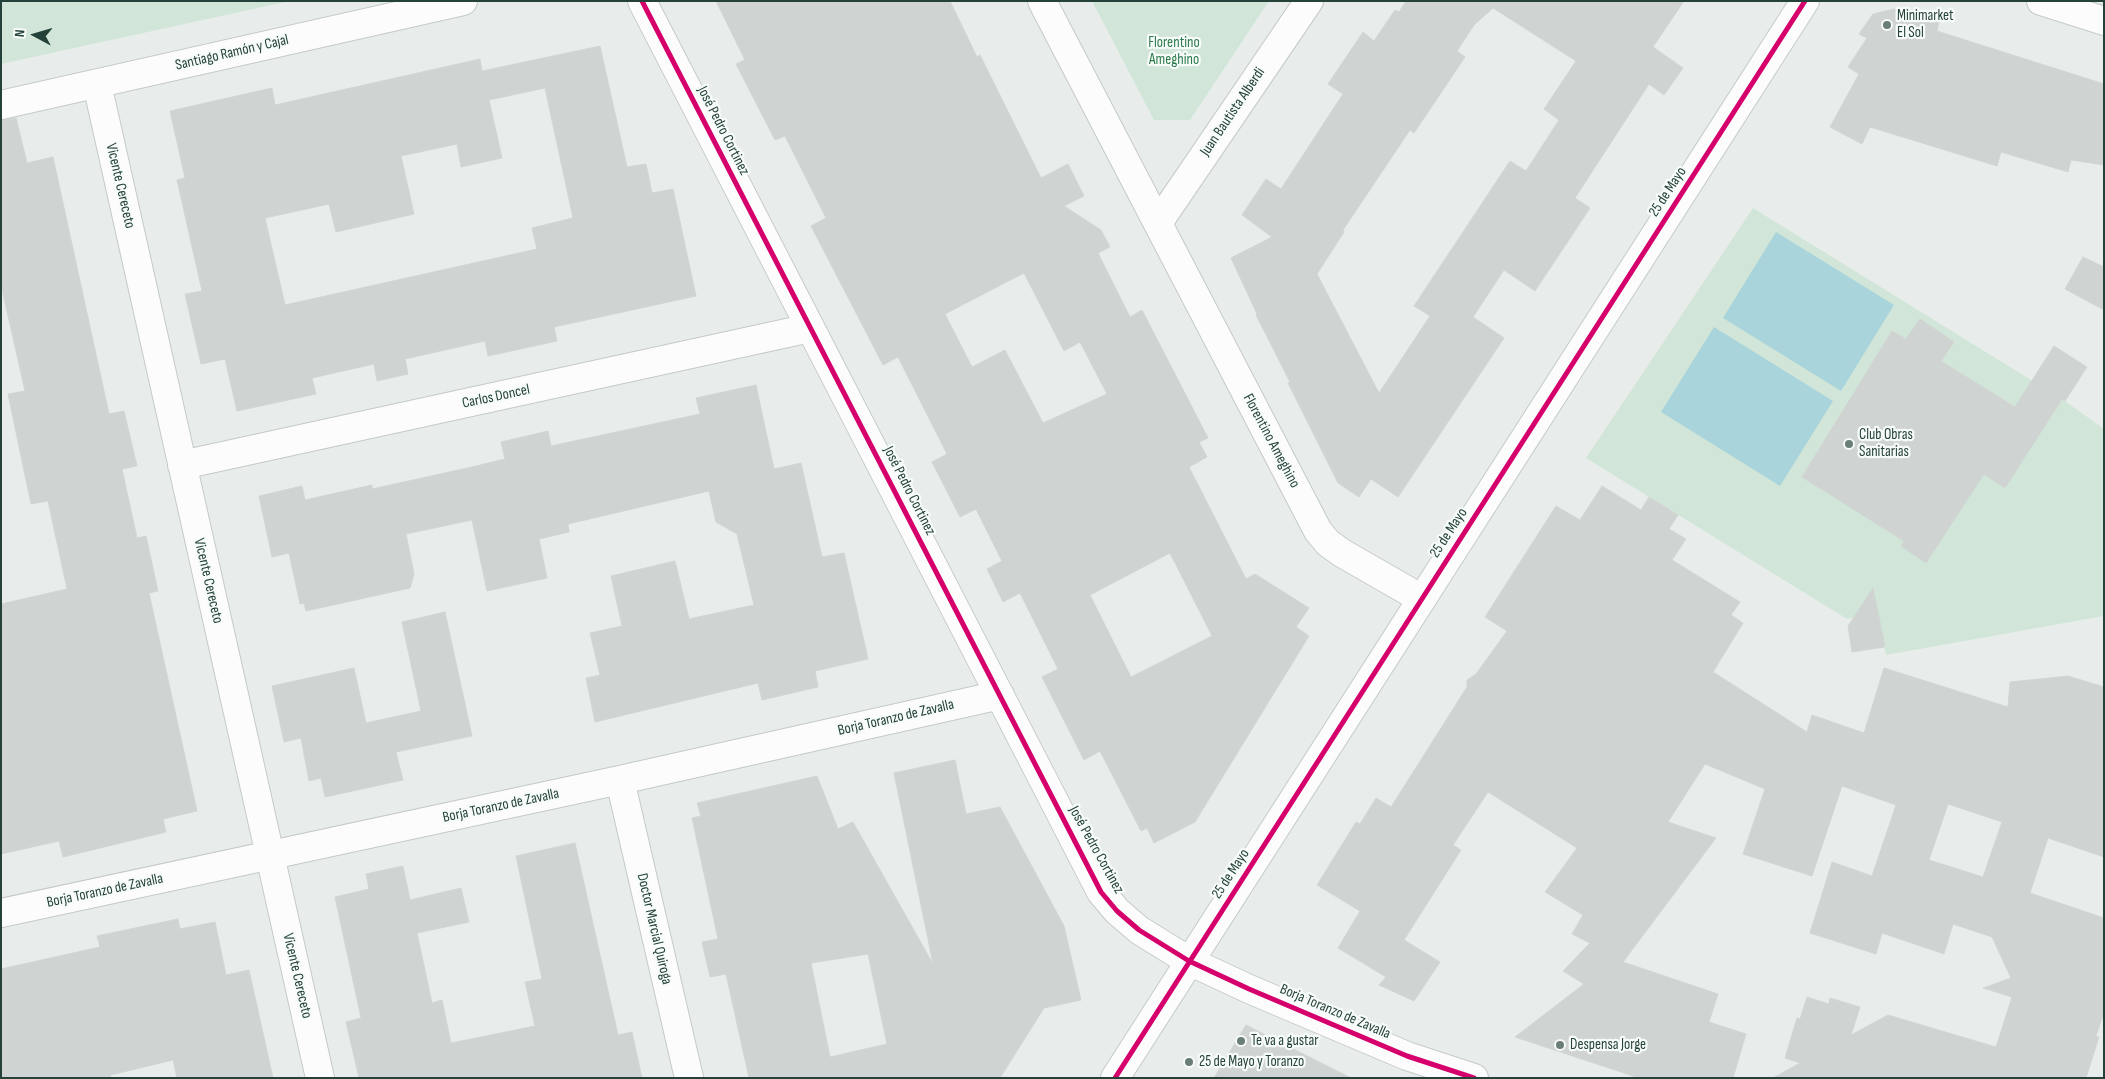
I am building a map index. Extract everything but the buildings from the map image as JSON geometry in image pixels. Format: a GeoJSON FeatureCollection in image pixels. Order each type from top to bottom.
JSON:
{"type":"FeatureCollection","features":[{"type":"Feature","properties":{"kind":"street","name":"Santiago Ramón y Cajal"},"geometry":{"type":"LineString","coordinates":[[1,105],[463,1]]}},
{"type":"Feature","properties":{"kind":"street","name":"José Pedro Cortinez"},"geometry":{"type":"LineString","coordinates":[[642,1],[1101,892],[1117,911],[1139,930],[1189,961]]}},
{"type":"Feature","properties":{"kind":"street","name":"Florentino Ameghino"},"geometry":{"type":"LineString","coordinates":[[1042,1],[1318,531],[1328,543],[1342,553],[1422,599]]}},
{"type":"Feature","properties":{"kind":"street","name":"Juan Bautista Alberdi"},"geometry":{"type":"LineString","coordinates":[[1158,223],[1309,1]]}},
{"type":"Feature","properties":{"kind":"street","name":"25 de Mayo"},"geometry":{"type":"LineString","coordinates":[[1115,1078],[1805,1]]}},
{"type":"Feature","properties":{"kind":"street"},"geometry":{"type":"LineString","coordinates":[[2041,1],[2104,21]]}},
{"type":"Feature","properties":{"kind":"street","name":"Vicente Cereceto"},"geometry":{"type":"LineString","coordinates":[[97,84],[320,1078]]}},
{"type":"Feature","properties":{"kind":"street","name":"Carlos Doncel"},"geometry":{"type":"LineString","coordinates":[[182,465],[810,328]]}},
{"type":"Feature","properties":{"kind":"street","name":"Borja Toranzo de Zavalla"},"geometry":{"type":"LineString","coordinates":[[1,913],[620,780],[1000,695]]}},
{"type":"Feature","properties":{"kind":"street","name":"Doctor Marcial Quiroga"},"geometry":{"type":"LineString","coordinates":[[620,780],[689,1078]]}},
{"type":"Feature","properties":{"kind":"street","name":"Borja Toranzo de Zavalla"},"geometry":{"type":"LineString","coordinates":[[1189,961],[1249,989],[1407,1056],[1474,1078]]}},
{"type":"Feature","properties":{"kind":"green space"},"geometry":{"type":"Polygon","coordinates":[[[1,1],[290,1],[1,64],[1,1]]]}},
{"type":"Feature","properties":{"kind":"green space","name":"Florentino Ameghino"},"geometry":{"type":"Polygon","coordinates":[[[1092,1],[1269,1],[1190,120],[1154,120],[1092,1]]]}},
{"type":"Feature","properties":{"kind":"green space","name":"Club Obras Sanitarias"},"geometry":{"type":"Polygon","coordinates":[[[1753,208],[2065,401],[2104,429],[2104,616],[1886,655],[1881,628],[1861,616],[1847,619],[1586,458],[1753,208]]]}},
{"type":"Feature","properties":{"kind":"water"},"geometry":{"type":"Polygon","coordinates":[[[1776,232],[1894,305],[1841,391],[1723,318],[1776,232]]]}},
{"type":"Feature","properties":{"kind":"water"},"geometry":{"type":"Polygon","coordinates":[[[1714,327],[1833,401],[1780,486],[1661,412],[1714,327]]]}},
{"type":"Feature","properties":{"kind":"cycle path"},"geometry":{"type":"LineString","coordinates":[[642,1],[1101,892],[1117,911],[1139,930],[1189,961],[1249,989],[1407,1056],[1474,1078]]}},
{"type":"Feature","properties":{"kind":"cycle path"},"geometry":{"type":"LineString","coordinates":[[1115,1078],[1805,1]]}},
{"type":"Feature","properties":{"kind":"place","name":"Minimarket El Sol"},"geometry":{"type":"Point","coordinates":[1887,25]}},
{"type":"Feature","properties":{"kind":"place","name":"Club Obras Sanitarias"},"geometry":{"type":"Point","coordinates":[1849,444]}},
{"type":"Feature","properties":{"kind":"place","name":"Te va a gustar"},"geometry":{"type":"Point","coordinates":[1241,1041]}},
{"type":"Feature","properties":{"kind":"place","name":"Despensa Jorge"},"geometry":{"type":"Point","coordinates":[1560,1045]}},
{"type":"Feature","properties":{"kind":"place","name":"25 de Mayo y Toranzo"},"geometry":{"type":"Point","coordinates":[1189,1062]}}]}
